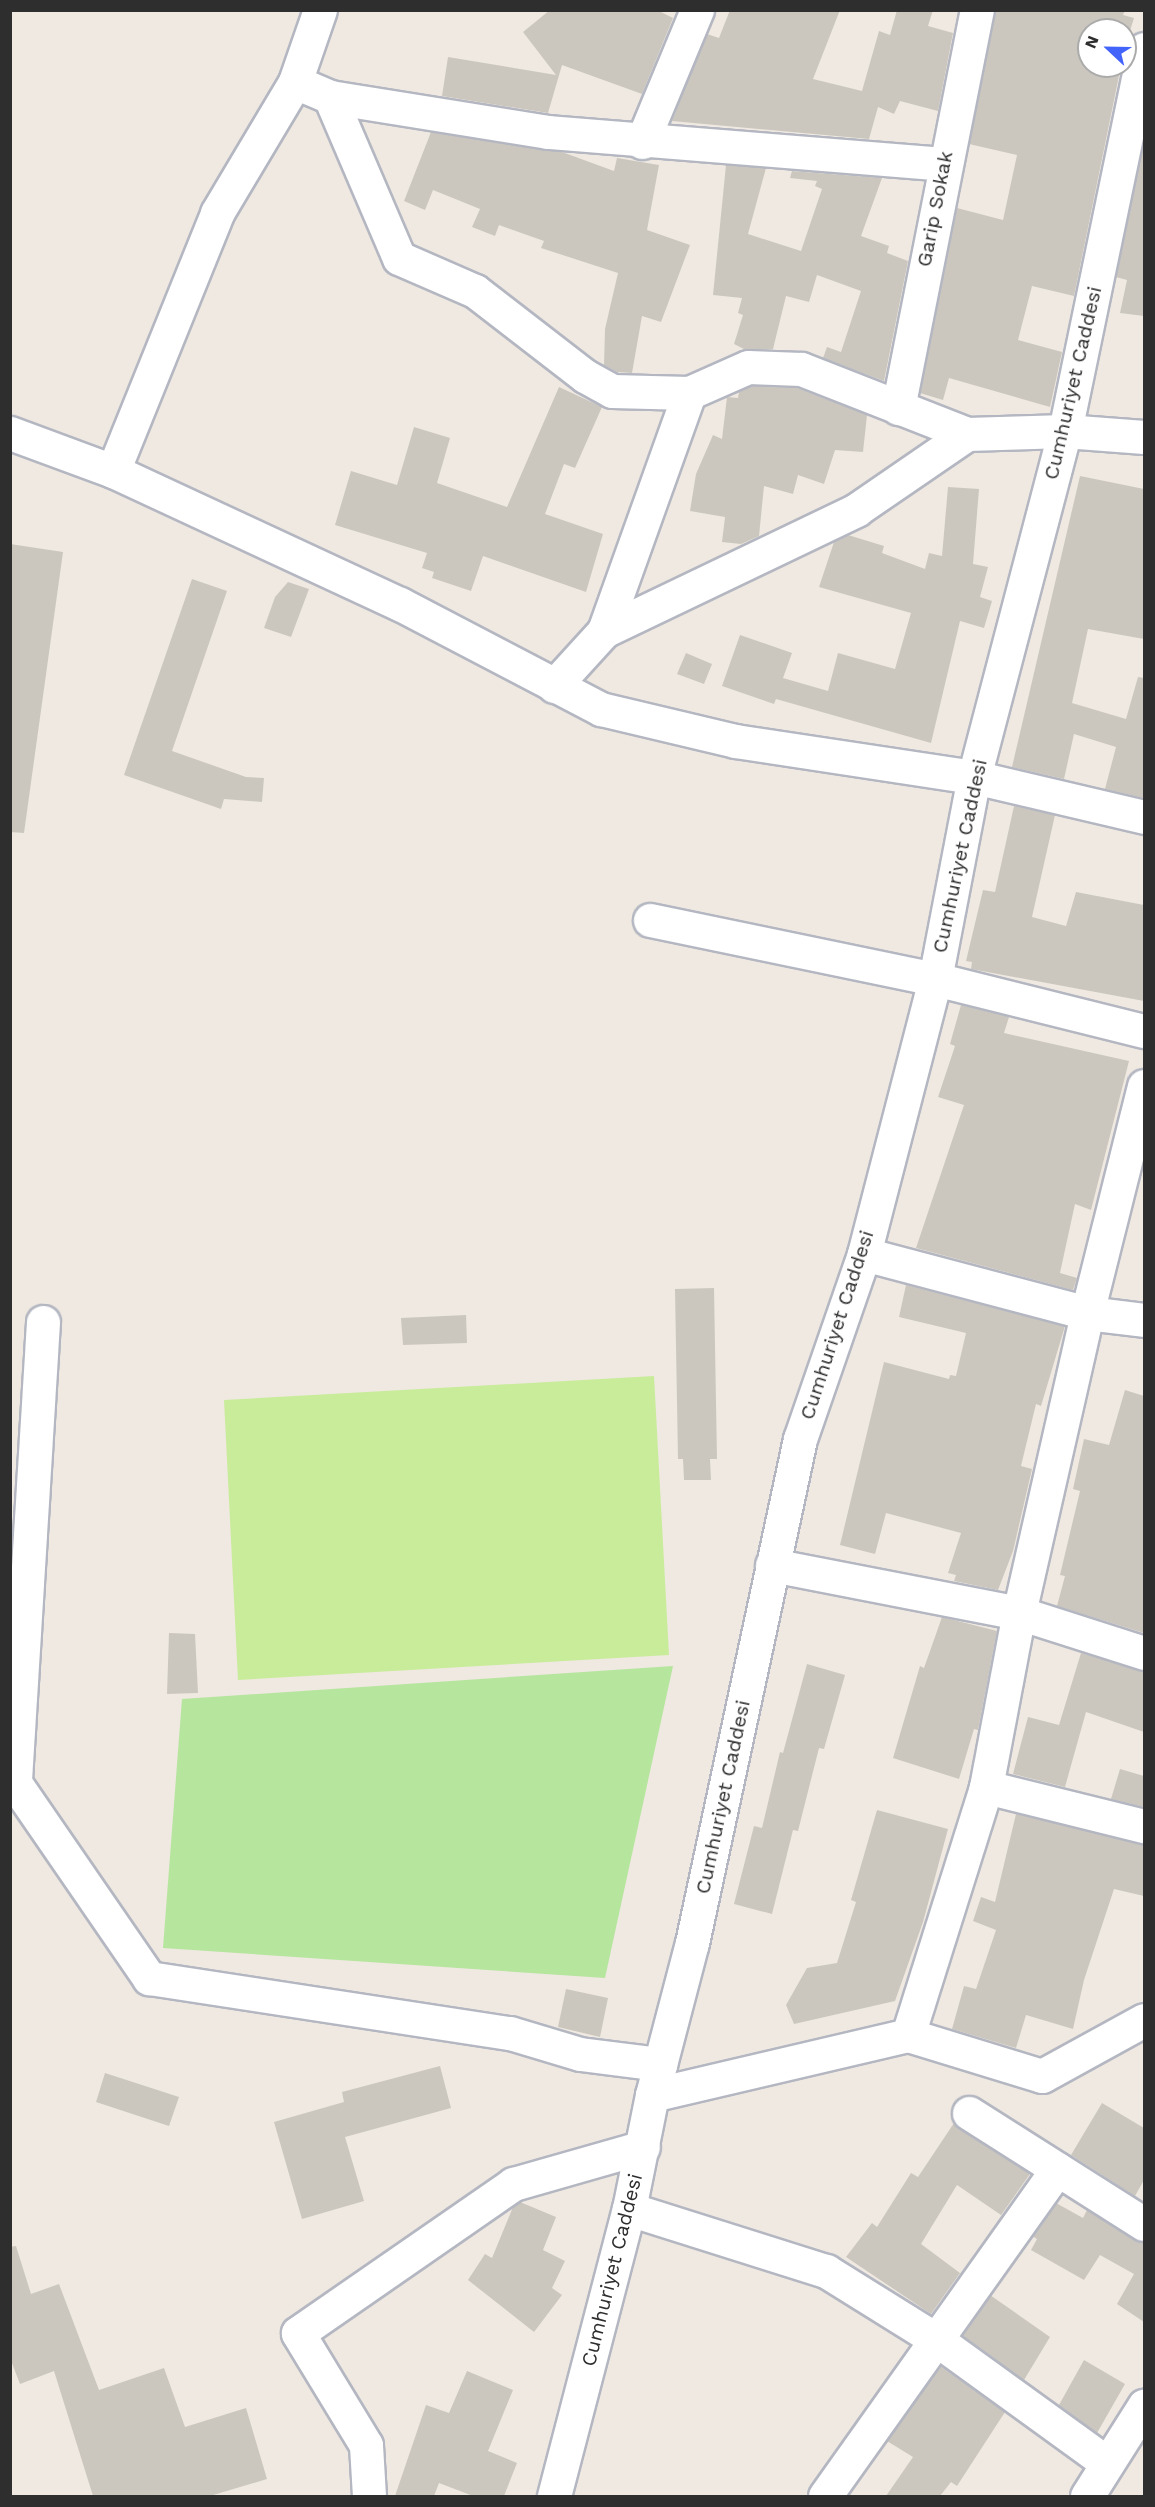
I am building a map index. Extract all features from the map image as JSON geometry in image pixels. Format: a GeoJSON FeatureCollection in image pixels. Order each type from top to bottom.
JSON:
{"type":"FeatureCollection","features":[{"type":"Feature","properties":{"kind":"street"},"geometry":{"type":"LineString","coordinates":[[113,471],[217,213],[295,82],[320,10]]}},
{"type":"Feature","properties":{"kind":"street"},"geometry":{"type":"LineString","coordinates":[[642,142],[697,10]]}},
{"type":"Feature","properties":{"kind":"street","name":"Garip Sokak"},"geometry":{"type":"LineString","coordinates":[[898,408],[943,164],[977,10]]}},
{"type":"Feature","properties":{"kind":"street","name":"Cumhuriyet Caddesi"},"geometry":{"type":"LineString","coordinates":[[554,2496],[629,2209],[656,2080],[692,1943],[800,1439],[864,1254],[935,978],[974,777],[1065,431],[1144,49]]}},
{"type":"Feature","properties":{"kind":"street"},"geometry":{"type":"LineString","coordinates":[[295,82],[330,97],[548,132],[642,142],[788,149],[943,164]]}},
{"type":"Feature","properties":{"kind":"street"},"geometry":{"type":"LineString","coordinates":[[330,97],[399,258],[475,291],[585,376],[612,391],[689,393],[748,367],[801,369],[967,434],[1065,431],[1144,437]]}},
{"type":"Feature","properties":{"kind":"street"},"geometry":{"type":"LineString","coordinates":[[604,631],[689,393]]}},
{"type":"Feature","properties":{"kind":"street"},"geometry":{"type":"LineString","coordinates":[[10,433],[113,471],[400,604],[601,709],[735,741],[974,777],[1144,817]]}},
{"type":"Feature","properties":{"kind":"street"},"geometry":{"type":"LineString","coordinates":[[554,686],[604,631],[856,510],[967,434]]}},
{"type":"Feature","properties":{"kind":"street"},"geometry":{"type":"LineString","coordinates":[[650,920],[935,978],[1144,1031]]}},
{"type":"Feature","properties":{"kind":"street"},"geometry":{"type":"LineString","coordinates":[[908,2036],[986,1786],[1019,1613],[1088,1313],[1133,1177],[1144,1086]]}},
{"type":"Feature","properties":{"kind":"street"},"geometry":{"type":"LineString","coordinates":[[864,1254],[1088,1313],[1144,1320]]}},
{"type":"Feature","properties":{"kind":"street"},"geometry":{"type":"LineString","coordinates":[[43,1322],[15,1783],[149,1978],[510,2033],[656,2080],[908,2036],[1042,2076],[1144,2020]]}},
{"type":"Feature","properties":{"kind":"street"},"geometry":{"type":"LineString","coordinates":[[772,1565],[1019,1613],[1144,1653]]}},
{"type":"Feature","properties":{"kind":"street"},"geometry":{"type":"LineString","coordinates":[[986,1786],[1144,1826]]}},
{"type":"Feature","properties":{"kind":"street"},"geometry":{"type":"LineString","coordinates":[[969,2113],[1144,2224]]}},
{"type":"Feature","properties":{"kind":"street"},"geometry":{"type":"LineString","coordinates":[[369,2496],[366,2445],[298,2333],[513,2184],[643,2147]]}},
{"type":"Feature","properties":{"kind":"street"},"geometry":{"type":"LineString","coordinates":[[825,2496],[1057,2169]]}},
{"type":"Feature","properties":{"kind":"street"},"geometry":{"type":"LineString","coordinates":[[629,2209],[826,2271],[937,2340],[1107,2463]]}},
{"type":"Feature","properties":{"kind":"street"},"geometry":{"type":"LineString","coordinates":[[1087,2496],[1144,2406]]}},
{"type":"Feature","properties":{"kind":"green space"},"geometry":{"type":"Polygon","coordinates":[[[654,1376],[669,1655],[238,1680],[224,1400],[654,1376]]]}},
{"type":"Feature","properties":{"kind":"green space"},"geometry":{"type":"Polygon","coordinates":[[[673,1666],[605,1978],[163,1948],[182,1699],[673,1666]]]}},
{"type":"Feature","properties":{"kind":"building"},"geometry":{"type":"Polygon","coordinates":[[[550,10],[657,10],[673,18],[642,94],[562,65],[548,113],[442,96],[448,57],[556,75],[523,32],[550,10]]]}},
{"type":"Feature","properties":{"kind":"building"},"geometry":{"type":"Polygon","coordinates":[[[730,10],[840,10],[813,79],[862,91],[879,31],[890,35],[897,10],[933,10],[928,26],[953,33],[938,111],[900,101],[894,114],[878,107],[869,139],[672,121],[707,34],[719,38],[730,10]]]}},
{"type":"Feature","properties":{"kind":"building"},"geometry":{"type":"Polygon","coordinates":[[[995,10],[1125,10],[1123,15],[1134,18],[1077,18],[1077,78],[1119,78],[1074,296],[1032,286],[1018,340],[1062,352],[1050,407],[949,378],[943,400],[920,393],[957,208],[1003,220],[1017,155],[969,144],[995,10]]]}},
{"type":"Feature","properties":{"kind":"building"},"geometry":{"type":"Polygon","coordinates":[[[431,132],[562,152],[614,171],[617,158],[659,165],[647,230],[690,245],[661,322],[642,316],[632,373],[617,372],[604,365],[605,329],[618,273],[541,248],[544,241],[499,225],[495,236],[472,227],[480,209],[433,190],[425,210],[404,201],[431,132]]]}},
{"type":"Feature","properties":{"kind":"building"},"geometry":{"type":"Polygon","coordinates":[[[1144,139],[1144,316],[1120,313],[1127,280],[1116,277],[1144,139]]]}},
{"type":"Feature","properties":{"kind":"building"},"geometry":{"type":"Polygon","coordinates":[[[726,165],[766,168],[748,234],[801,251],[822,189],[815,186],[817,181],[790,178],[792,171],[882,178],[861,236],[889,246],[887,253],[908,261],[884,381],[823,358],[827,347],[841,352],[861,291],[817,275],[809,302],[786,296],[773,349],[744,349],[734,344],[743,315],[738,313],[742,298],[713,295],[726,165]]]}},
{"type":"Feature","properties":{"kind":"building"},"geometry":{"type":"Polygon","coordinates":[[[752,386],[797,388],[867,415],[863,452],[835,450],[824,484],[798,475],[793,494],[764,486],[759,536],[741,544],[722,542],[725,517],[690,511],[696,474],[713,435],[722,439],[727,397],[738,398],[739,392],[752,386]]]}},
{"type":"Feature","properties":{"kind":"building"},"geometry":{"type":"Polygon","coordinates":[[[559,387],[602,407],[575,468],[564,464],[545,514],[603,534],[586,592],[483,556],[471,591],[432,578],[434,572],[422,568],[427,553],[335,525],[351,471],[397,485],[414,427],[450,438],[437,483],[507,507],[559,387]]]}},
{"type":"Feature","properties":{"kind":"building"},"geometry":{"type":"Polygon","coordinates":[[[1080,476],[1144,489],[1144,639],[1088,629],[1072,703],[1126,719],[1138,677],[1144,678],[1144,798],[1105,789],[1116,747],[1074,734],[1064,779],[1012,767],[1080,476]]]}},
{"type":"Feature","properties":{"kind":"building"},"geometry":{"type":"Polygon","coordinates":[[[948,487],[979,489],[973,564],[988,567],[980,597],[992,601],[984,628],[960,621],[931,743],[776,699],[774,704],[722,686],[740,635],[792,653],[783,678],[828,691],[838,653],[895,669],[911,613],[819,587],[834,542],[848,535],[884,546],[882,553],[925,569],[929,553],[942,556],[948,487]]]}},
{"type":"Feature","properties":{"kind":"building"},"geometry":{"type":"Polygon","coordinates":[[[10,544],[63,552],[24,833],[10,832],[10,544]]]}},
{"type":"Feature","properties":{"kind":"building"},"geometry":{"type":"Polygon","coordinates":[[[192,579],[227,591],[172,751],[246,777],[264,778],[262,802],[224,799],[221,809],[124,775],[192,579]]]}},
{"type":"Feature","properties":{"kind":"building"},"geometry":{"type":"Polygon","coordinates":[[[288,582],[309,589],[291,637],[264,628],[275,597],[288,582]]]}},
{"type":"Feature","properties":{"kind":"building"},"geometry":{"type":"Polygon","coordinates":[[[686,653],[712,664],[704,684],[677,674],[686,653]]]}},
{"type":"Feature","properties":{"kind":"building"},"geometry":{"type":"Polygon","coordinates":[[[1014,806],[1055,815],[1032,917],[1066,926],[1076,892],[1144,905],[1144,1001],[971,969],[972,962],[966,961],[983,890],[995,892],[1014,806]]]}},
{"type":"Feature","properties":{"kind":"building"},"geometry":{"type":"Polygon","coordinates":[[[961,1005],[1009,1017],[1004,1033],[1129,1061],[1091,1210],[1075,1204],[1060,1273],[1077,1278],[1073,1290],[916,1248],[964,1105],[938,1097],[955,1046],[950,1044],[961,1005]]]}},
{"type":"Feature","properties":{"kind":"building"},"geometry":{"type":"Polygon","coordinates":[[[906,1285],[1065,1326],[1041,1406],[1036,1404],[1021,1466],[1032,1469],[1013,1551],[998,1590],[954,1581],[956,1575],[948,1573],[961,1533],[886,1513],[875,1554],[840,1545],[884,1362],[949,1379],[950,1375],[956,1376],[966,1333],[899,1317],[906,1285]]]}},
{"type":"Feature","properties":{"kind":"building"},"geometry":{"type":"Polygon","coordinates":[[[714,1288],[717,1459],[710,1459],[711,1480],[684,1480],[683,1459],[678,1459],[675,1289],[714,1288]]]}},
{"type":"Feature","properties":{"kind":"building"},"geometry":{"type":"Polygon","coordinates":[[[466,1315],[467,1343],[403,1345],[401,1318],[466,1315]]]}},
{"type":"Feature","properties":{"kind":"building"},"geometry":{"type":"Polygon","coordinates":[[[1125,1390],[1144,1396],[1144,1633],[1057,1606],[1065,1576],[1060,1575],[1080,1491],[1073,1489],[1084,1439],[1109,1445],[1125,1390]]]}},
{"type":"Feature","properties":{"kind":"building"},"geometry":{"type":"Polygon","coordinates":[[[942,1617],[997,1631],[978,1730],[974,1729],[959,1779],[893,1758],[920,1666],[924,1668],[942,1617]]]}},
{"type":"Feature","properties":{"kind":"building"},"geometry":{"type":"Polygon","coordinates":[[[169,1633],[195,1634],[198,1693],[167,1694],[169,1633]]]}},
{"type":"Feature","properties":{"kind":"building"},"geometry":{"type":"Polygon","coordinates":[[[1081,1653],[1144,1671],[1144,1732],[1086,1712],[1065,1787],[1013,1774],[1028,1717],[1059,1725],[1081,1653]]]}},
{"type":"Feature","properties":{"kind":"building"},"geometry":{"type":"Polygon","coordinates":[[[807,1664],[845,1675],[824,1749],[819,1748],[798,1831],[793,1830],[772,1914],[734,1904],[754,1826],[762,1828],[780,1752],[783,1753],[807,1664]]]}},
{"type":"Feature","properties":{"kind":"building"},"geometry":{"type":"Polygon","coordinates":[[[1120,1769],[1144,1776],[1144,1807],[1111,1799],[1120,1769]]]}},
{"type":"Feature","properties":{"kind":"building"},"geometry":{"type":"Polygon","coordinates":[[[877,1810],[948,1829],[923,1922],[895,2001],[794,2024],[786,2005],[807,1968],[837,1963],[856,1902],[851,1900],[877,1810]]]}},
{"type":"Feature","properties":{"kind":"building"},"geometry":{"type":"Polygon","coordinates":[[[1016,1814],[1144,1844],[1144,1896],[1114,1889],[1084,1980],[1073,2029],[1026,2015],[1016,2048],[952,2029],[964,1986],[976,1989],[996,1930],[973,1921],[981,1897],[995,1902],[1016,1814]]]}},
{"type":"Feature","properties":{"kind":"building"},"geometry":{"type":"Polygon","coordinates":[[[566,1989],[608,1998],[600,2037],[558,2027],[566,1989]]]}},
{"type":"Feature","properties":{"kind":"building"},"geometry":{"type":"Polygon","coordinates":[[[440,2066],[451,2108],[345,2137],[364,2201],[302,2219],[274,2122],[344,2102],[342,2092],[440,2066]]]}},
{"type":"Feature","properties":{"kind":"building"},"geometry":{"type":"Polygon","coordinates":[[[105,2073],[179,2097],[169,2126],[96,2102],[105,2073]]]}},
{"type":"Feature","properties":{"kind":"building"},"geometry":{"type":"Polygon","coordinates":[[[1102,2103],[1144,2128],[1144,2180],[1135,2196],[1071,2155],[1102,2103]]]}},
{"type":"Feature","properties":{"kind":"building"},"geometry":{"type":"Polygon","coordinates":[[[954,2123],[1030,2174],[1001,2215],[957,2185],[921,2244],[960,2273],[931,2314],[846,2257],[872,2223],[877,2227],[911,2173],[918,2177],[954,2123]]]}},
{"type":"Feature","properties":{"kind":"building"},"geometry":{"type":"Polygon","coordinates":[[[520,2202],[556,2217],[543,2250],[565,2261],[552,2288],[562,2295],[534,2332],[468,2280],[485,2254],[492,2258],[513,2207],[520,2202]]]}},
{"type":"Feature","properties":{"kind":"building"},"geometry":{"type":"Polygon","coordinates":[[[1056,2203],[1083,2218],[1087,2210],[1144,2243],[1144,2322],[1117,2304],[1134,2274],[1100,2255],[1084,2280],[1031,2250],[1037,2239],[1032,2236],[1056,2203]]]}},
{"type":"Feature","properties":{"kind":"building"},"geometry":{"type":"Polygon","coordinates":[[[16,2246],[31,2294],[59,2284],[99,2390],[164,2368],[185,2427],[246,2408],[267,2479],[210,2496],[93,2496],[54,2371],[20,2384],[10,2358],[10,2247],[16,2246]]]}},
{"type":"Feature","properties":{"kind":"building"},"geometry":{"type":"Polygon","coordinates":[[[990,2295],[1050,2337],[1024,2380],[962,2335],[990,2295]]]}},
{"type":"Feature","properties":{"kind":"building"},"geometry":{"type":"Polygon","coordinates":[[[1084,2360],[1125,2384],[1097,2433],[1059,2405],[1084,2360]]]}},
{"type":"Feature","properties":{"kind":"building"},"geometry":{"type":"Polygon","coordinates":[[[940,2366],[1005,2412],[957,2486],[951,2482],[940,2496],[886,2496],[913,2457],[887,2441],[940,2366]]]}},
{"type":"Feature","properties":{"kind":"building"},"geometry":{"type":"Polygon","coordinates":[[[467,2371],[513,2390],[488,2451],[517,2463],[504,2496],[473,2496],[439,2483],[434,2496],[395,2496],[426,2405],[449,2413],[467,2371]]]}}]}
